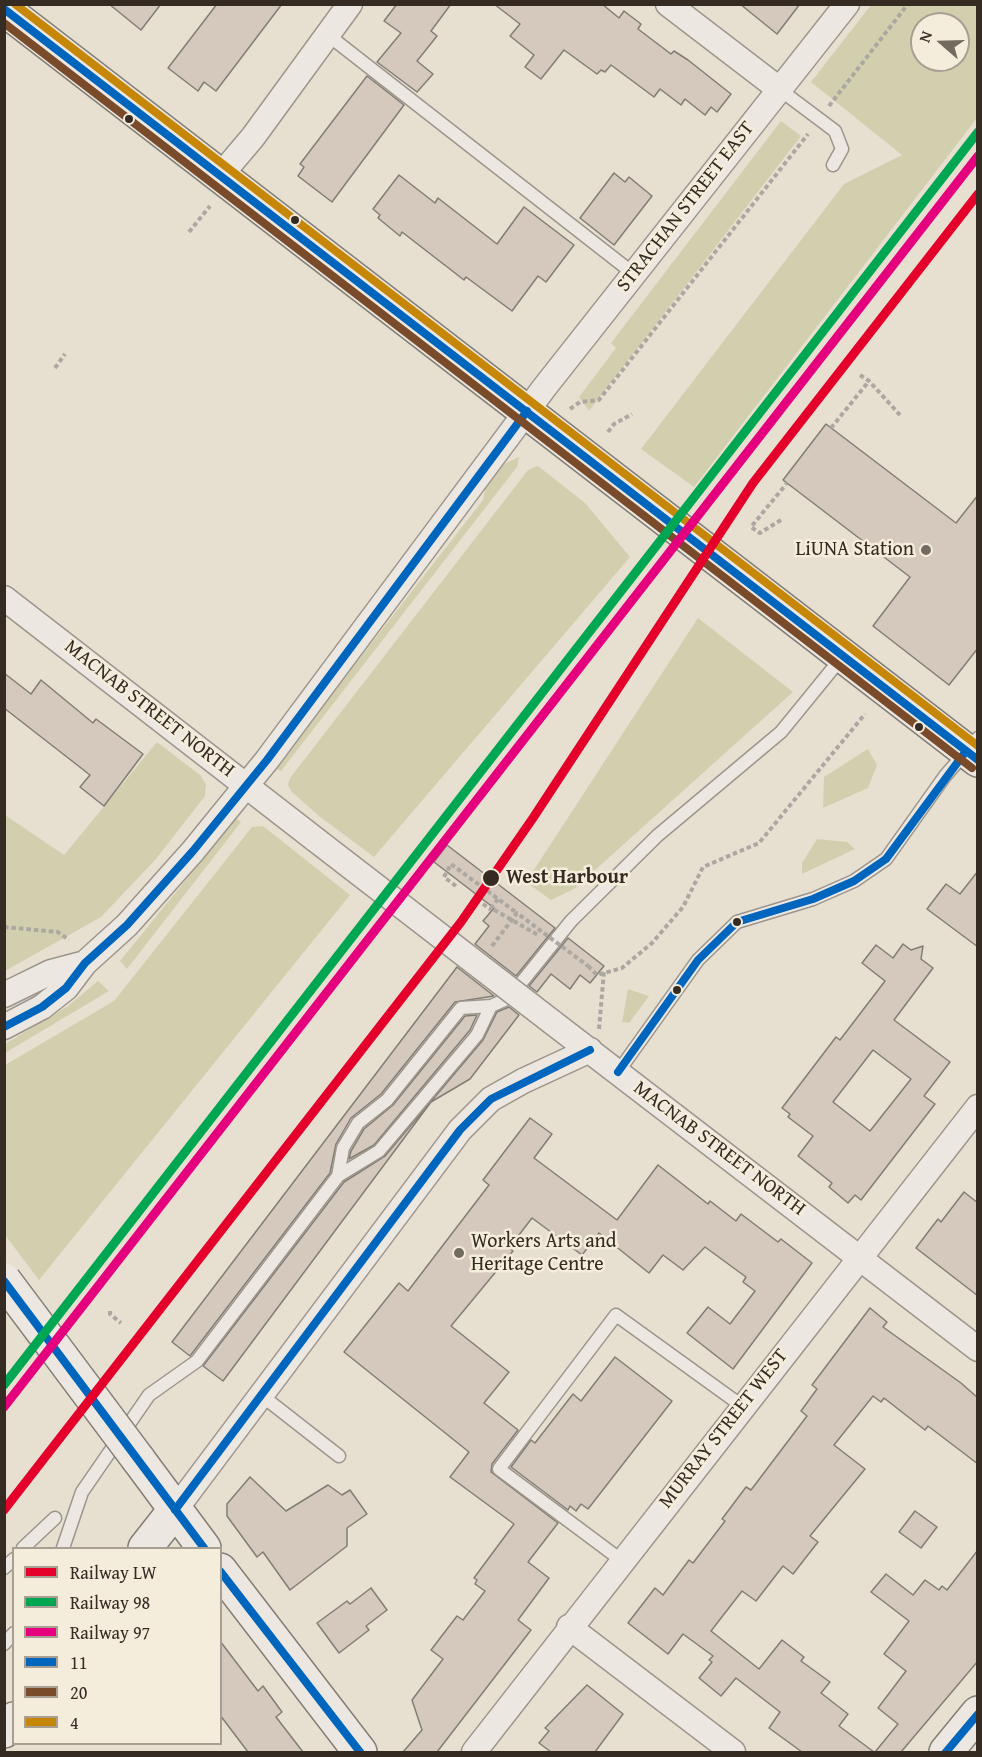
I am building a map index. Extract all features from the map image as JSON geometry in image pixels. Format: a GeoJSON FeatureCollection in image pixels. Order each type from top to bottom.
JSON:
{"type":"FeatureCollection","features":[{"type":"Feature","properties":{"kind":"main road"},"geometry":{"type":"LineString","coordinates":[[4,9],[215,191],[527,411],[836,649],[974,750]]}},
{"type":"Feature","properties":{"kind":"main road"},"geometry":{"type":"LineString","coordinates":[[4,1280],[203,1547]]}},
{"type":"Feature","properties":{"kind":"main road"},"geometry":{"type":"LineString","coordinates":[[146,1547],[175,1510]]}},
{"type":"Feature","properties":{"kind":"main road"},"geometry":{"type":"LineString","coordinates":[[222,1572],[360,1752]]}},
{"type":"Feature","properties":{"kind":"main road"},"geometry":{"type":"LineString","coordinates":[[946,1752],[978,1713]]}},
{"type":"Feature","properties":{"kind":"street"},"geometry":{"type":"LineString","coordinates":[[215,191],[350,4]]}},
{"type":"Feature","properties":{"kind":"street"},"geometry":{"type":"LineString","coordinates":[[668,4],[779,89]]}},
{"type":"Feature","properties":{"kind":"street","name":"STRACHAN STREET EAST"},"geometry":{"type":"LineString","coordinates":[[4,1027],[42,1007],[66,988],[85,963],[127,925],[193,851],[247,784],[527,411],[847,4]]}},
{"type":"Feature","properties":{"kind":"street","name":"MACNAB STREET NORTH"},"geometry":{"type":"LineString","coordinates":[[4,598],[552,1022],[594,1043],[618,1072],[978,1349]]}},
{"type":"Feature","properties":{"kind":"street"},"geometry":{"type":"LineString","coordinates":[[4,995],[51,972],[85,963]]}},
{"type":"Feature","properties":{"kind":"street"},"geometry":{"type":"LineString","coordinates":[[175,1510],[460,1130],[491,1099],[594,1043]]}},
{"type":"Feature","properties":{"kind":"street","name":"MURRAY STREET WEST"},"geometry":{"type":"LineString","coordinates":[[474,1752],[621,1560],[978,1107]]}},
{"type":"Feature","properties":{"kind":"street"},"geometry":{"type":"LineString","coordinates":[[569,1627],[733,1752]]}},
{"type":"Feature","properties":{"kind":"lane"},"geometry":{"type":"LineString","coordinates":[[328,35],[634,274]]}},
{"type":"Feature","properties":{"kind":"lane"},"geometry":{"type":"LineString","coordinates":[[779,89],[835,131],[842,149],[833,165]]}},
{"type":"Feature","properties":{"kind":"lane"},"geometry":{"type":"LineString","coordinates":[[338,1176],[343,1148],[358,1123],[387,1100],[461,1008],[491,1006],[509,998],[571,921],[657,836],[781,732],[836,649]]}},
{"type":"Feature","properties":{"kind":"lane"},"geometry":{"type":"LineString","coordinates":[[618,1072],[698,960],[737,922],[813,899],[854,881],[886,859],[974,750]]}},
{"type":"Feature","properties":{"kind":"lane"},"geometry":{"type":"LineString","coordinates":[[63,1547],[82,1492],[149,1395],[198,1361],[338,1176],[379,1151],[477,1035],[491,1006]]}},
{"type":"Feature","properties":{"kind":"lane"},"geometry":{"type":"LineString","coordinates":[[621,1560],[500,1468],[616,1315],[742,1406]]}},
{"type":"Feature","properties":{"kind":"lane"},"geometry":{"type":"LineString","coordinates":[[261,1395],[339,1455]]}},
{"type":"Feature","properties":{"kind":"lane"},"geometry":{"type":"LineString","coordinates":[[24,1547],[55,1518]]}},
{"type":"Feature","properties":{"kind":"path"},"geometry":{"type":"LineString","coordinates":[[830,105],[908,4]]}},
{"type":"Feature","properties":{"kind":"path"},"geometry":{"type":"LineString","coordinates":[[574,406],[580,402],[599,400],[808,134]]}},
{"type":"Feature","properties":{"kind":"path"},"geometry":{"type":"LineString","coordinates":[[189,232],[215,191]]}},
{"type":"Feature","properties":{"kind":"path"},"geometry":{"type":"LineString","coordinates":[[55,369],[65,354]]}},
{"type":"Feature","properties":{"kind":"path"},"geometry":{"type":"LineString","coordinates":[[860,375],[869,381],[900,415]]}},
{"type":"Feature","properties":{"kind":"path"},"geometry":{"type":"LineString","coordinates":[[831,428],[869,381]]}},
{"type":"Feature","properties":{"kind":"path"},"geometry":{"type":"LineString","coordinates":[[608,432],[614,424],[632,414]]}},
{"type":"Feature","properties":{"kind":"path"},"geometry":{"type":"LineString","coordinates":[[781,520],[760,533],[751,527],[787,483]]}},
{"type":"Feature","properties":{"kind":"path"},"geometry":{"type":"LineString","coordinates":[[456,886],[444,877],[444,873],[451,864],[597,975],[604,971],[622,968],[652,943],[683,907],[703,867],[759,843],[865,714]]}},
{"type":"Feature","properties":{"kind":"path"},"geometry":{"type":"LineString","coordinates":[[491,909],[498,899]]}},
{"type":"Feature","properties":{"kind":"path"},"geometry":{"type":"LineString","coordinates":[[483,904],[566,955]]}},
{"type":"Feature","properties":{"kind":"path"},"geometry":{"type":"LineString","coordinates":[[488,951],[517,914]]}},
{"type":"Feature","properties":{"kind":"path"},"geometry":{"type":"LineString","coordinates":[[4,927],[58,932],[69,940]]}},
{"type":"Feature","properties":{"kind":"path"},"geometry":{"type":"LineString","coordinates":[[594,1043],[604,971]]}},
{"type":"Feature","properties":{"kind":"path"},"geometry":{"type":"LineString","coordinates":[[110,1311],[110,1314],[121,1323]]}},
{"type":"Feature","properties":{"kind":"shaded area"},"geometry":{"type":"Polygon","coordinates":[[[871,5],[977,5],[977,118],[694,487],[641,449],[844,184],[902,155],[811,82],[871,5]]]}},
{"type":"Feature","properties":{"kind":"shaded area"},"geometry":{"type":"Polygon","coordinates":[[[781,121],[801,136],[589,411],[579,397],[616,348],[611,343],[781,121]]]}},
{"type":"Feature","properties":{"kind":"shaded area"},"geometry":{"type":"Polygon","coordinates":[[[519,457],[517,467],[281,771],[274,768],[483,500],[486,485],[502,465],[519,457]]]}},
{"type":"Feature","properties":{"kind":"shaded area"},"geometry":{"type":"Polygon","coordinates":[[[538,466],[585,503],[630,557],[374,857],[319,816],[292,792],[288,785],[290,778],[528,470],[538,466]]]}},
{"type":"Feature","properties":{"kind":"shaded area"},"geometry":{"type":"Polygon","coordinates":[[[698,618],[793,692],[574,889],[551,900],[526,882],[698,618]]]}},
{"type":"Feature","properties":{"kind":"shaded area"},"geometry":{"type":"Polygon","coordinates":[[[157,742],[200,775],[206,784],[205,796],[156,859],[101,917],[5,971],[5,815],[64,855],[157,742]]]}},
{"type":"Feature","properties":{"kind":"shaded area"},"geometry":{"type":"Polygon","coordinates":[[[868,749],[877,765],[868,788],[823,808],[824,777],[868,749]]]}},
{"type":"Feature","properties":{"kind":"shaded area"},"geometry":{"type":"Polygon","coordinates":[[[236,818],[241,822],[127,969],[120,961],[236,818]]]}},
{"type":"Feature","properties":{"kind":"shaded area"},"geometry":{"type":"Polygon","coordinates":[[[263,826],[350,895],[39,1280],[5,1235],[5,1065],[114,1001],[252,827],[263,826]]]}},
{"type":"Feature","properties":{"kind":"shaded area"},"geometry":{"type":"Polygon","coordinates":[[[817,839],[847,842],[855,849],[802,874],[802,863],[817,839]]]}},
{"type":"Feature","properties":{"kind":"shaded area"},"geometry":{"type":"Polygon","coordinates":[[[98,981],[109,991],[5,1053],[5,1044],[68,1006],[98,981]]]}},
{"type":"Feature","properties":{"kind":"shaded area"},"geometry":{"type":"Polygon","coordinates":[[[628,989],[649,996],[629,1023],[622,1022],[628,989]]]}},
{"type":"Feature","properties":{"kind":"building"},"geometry":{"type":"Polygon","coordinates":[[[109,4],[161,4],[141,30],[109,4]]]}},
{"type":"Feature","properties":{"kind":"building"},"geometry":{"type":"Polygon","coordinates":[[[217,4],[282,4],[216,91],[204,82],[198,91],[168,68],[217,4]]]}},
{"type":"Feature","properties":{"kind":"building"},"geometry":{"type":"Polygon","coordinates":[[[397,4],[451,4],[431,31],[437,36],[417,61],[433,74],[417,92],[377,62],[401,33],[384,21],[397,4]]]}},
{"type":"Feature","properties":{"kind":"building"},"geometry":{"type":"Polygon","coordinates":[[[494,4],[602,4],[619,18],[624,11],[641,24],[638,29],[671,54],[674,51],[688,60],[731,94],[717,112],[711,107],[705,115],[685,99],[681,105],[660,89],[654,97],[611,65],[605,72],[601,70],[597,74],[564,50],[541,79],[525,67],[534,55],[510,36],[520,24],[494,4]]]}},
{"type":"Feature","properties":{"kind":"building"},"geometry":{"type":"Polygon","coordinates":[[[740,4],[800,4],[777,34],[740,4]]]}},
{"type":"Feature","properties":{"kind":"building"},"geometry":{"type":"Polygon","coordinates":[[[367,76],[404,105],[332,202],[298,176],[304,167],[300,164],[367,76]]]}},
{"type":"Feature","properties":{"kind":"building"},"geometry":{"type":"Polygon","coordinates":[[[614,173],[625,182],[629,177],[652,196],[614,245],[580,218],[614,173]]]}},
{"type":"Feature","properties":{"kind":"building"},"geometry":{"type":"Polygon","coordinates":[[[399,175],[435,203],[438,198],[497,244],[524,207],[574,245],[546,282],[538,276],[512,311],[466,277],[464,280],[402,232],[400,236],[378,218],[380,215],[373,209],[399,175]]]}},
{"type":"Feature","properties":{"kind":"building","name":"LiUNA Station"},"geometry":{"type":"Polygon","coordinates":[[[826,424],[956,523],[978,495],[978,648],[949,685],[873,626],[910,577],[783,480],[826,424]]]}},
{"type":"Feature","properties":{"kind":"building"},"geometry":{"type":"Polygon","coordinates":[[[4,673],[31,694],[41,680],[93,723],[96,719],[143,754],[104,806],[80,787],[90,775],[4,708],[4,673]]]}},
{"type":"Feature","properties":{"kind":"building"},"geometry":{"type":"Polygon","coordinates":[[[447,845],[555,928],[516,976],[475,944],[489,926],[483,921],[494,908],[434,862],[447,845]]]}},
{"type":"Feature","properties":{"kind":"building"},"geometry":{"type":"Polygon","coordinates":[[[978,871],[978,947],[927,909],[946,884],[960,894],[978,871]]]}},
{"type":"Feature","properties":{"kind":"building"},"geometry":{"type":"Polygon","coordinates":[[[568,938],[604,966],[590,983],[580,975],[570,989],[551,974],[537,992],[529,986],[568,938]]]}},
{"type":"Feature","properties":{"kind":"building"},"geometry":{"type":"Polygon","coordinates":[[[903,944],[911,950],[923,946],[921,959],[933,968],[894,1020],[950,1062],[924,1096],[935,1104],[861,1200],[855,1195],[848,1203],[829,1187],[832,1183],[798,1156],[813,1136],[788,1117],[790,1114],[782,1108],[836,1037],[840,1040],[885,981],[862,963],[876,945],[893,958],[903,944]],[[873,1050],[833,1102],[870,1131],[911,1079],[873,1050]]]}},
{"type":"Feature","properties":{"kind":"building"},"geometry":{"type":"Polygon","coordinates":[[[457,967],[494,996],[455,1002],[381,1094],[351,1118],[336,1144],[330,1173],[190,1356],[172,1342],[457,967]]]}},
{"type":"Feature","properties":{"kind":"building"},"geometry":{"type":"Polygon","coordinates":[[[509,1007],[519,1015],[470,1079],[431,1102],[223,1381],[203,1366],[344,1182],[385,1156],[483,1040],[497,1012],[509,1007]]]}},
{"type":"Feature","properties":{"kind":"building"},"geometry":{"type":"Polygon","coordinates":[[[477,1015],[470,1030],[374,1145],[349,1159],[364,1129],[393,1105],[465,1016],[477,1015]]]}},
{"type":"Feature","properties":{"kind":"building"},"geometry":{"type":"Polygon","coordinates":[[[530,1118],[552,1134],[534,1158],[617,1220],[658,1165],[708,1204],[710,1201],[736,1221],[741,1214],[778,1242],[781,1239],[812,1263],[733,1369],[687,1333],[708,1307],[730,1324],[755,1291],[743,1282],[746,1277],[705,1247],[683,1270],[663,1255],[649,1273],[599,1233],[582,1255],[532,1218],[509,1248],[513,1251],[451,1326],[509,1372],[484,1403],[518,1430],[492,1464],[491,1472],[558,1523],[528,1562],[549,1578],[518,1620],[531,1630],[437,1752],[403,1752],[422,1730],[412,1700],[443,1659],[431,1650],[457,1616],[463,1620],[485,1591],[475,1584],[477,1580],[474,1578],[514,1524],[450,1477],[469,1452],[344,1352],[399,1283],[408,1291],[489,1185],[483,1180],[530,1118]]]}},
{"type":"Feature","properties":{"kind":"building"},"geometry":{"type":"Polygon","coordinates":[[[964,1192],[978,1203],[978,1296],[916,1248],[938,1219],[941,1222],[964,1192]]]}},
{"type":"Feature","properties":{"kind":"building"},"geometry":{"type":"Polygon","coordinates":[[[870,1308],[887,1322],[883,1327],[961,1383],[978,1398],[978,1464],[928,1426],[925,1430],[884,1398],[881,1402],[873,1396],[834,1445],[865,1469],[810,1536],[818,1542],[793,1574],[783,1566],[756,1601],[742,1591],[711,1631],[759,1669],[782,1640],[804,1657],[801,1661],[830,1682],[821,1693],[848,1714],[839,1726],[874,1752],[802,1752],[769,1728],[780,1712],[736,1678],[721,1696],[699,1678],[712,1662],[709,1660],[713,1656],[683,1634],[668,1654],[628,1623],[655,1588],[663,1595],[689,1560],[693,1563],[725,1521],[722,1519],[746,1487],[751,1490],[807,1416],[801,1411],[817,1389],[812,1385],[870,1308]]]}},
{"type":"Feature","properties":{"kind":"building"},"geometry":{"type":"Polygon","coordinates":[[[615,1357],[672,1401],[588,1509],[581,1504],[576,1511],[570,1506],[568,1510],[511,1467],[531,1440],[535,1443],[573,1394],[581,1401],[615,1357]]]}},
{"type":"Feature","properties":{"kind":"building"},"geometry":{"type":"Polygon","coordinates":[[[250,1477],[286,1511],[328,1485],[342,1495],[350,1490],[367,1514],[347,1528],[347,1546],[290,1590],[263,1552],[257,1557],[227,1516],[227,1504],[250,1477]]]}},
{"type":"Feature","properties":{"kind":"building"},"geometry":{"type":"Polygon","coordinates":[[[915,1511],[937,1527],[921,1548],[899,1532],[915,1511]]]}},
{"type":"Feature","properties":{"kind":"building"},"geometry":{"type":"Polygon","coordinates":[[[978,1550],[978,1661],[901,1752],[875,1752],[898,1724],[878,1708],[906,1671],[884,1654],[909,1621],[871,1592],[886,1574],[913,1595],[925,1580],[939,1590],[942,1586],[947,1590],[978,1550]]]}},
{"type":"Feature","properties":{"kind":"building"},"geometry":{"type":"Polygon","coordinates":[[[371,1588],[387,1610],[366,1626],[369,1630],[339,1653],[317,1623],[347,1601],[350,1604],[371,1588]]]}},
{"type":"Feature","properties":{"kind":"building"},"geometry":{"type":"Polygon","coordinates":[[[222,1644],[258,1691],[263,1686],[282,1712],[276,1717],[303,1752],[248,1752],[222,1718],[222,1644]]]}},
{"type":"Feature","properties":{"kind":"building"},"geometry":{"type":"Polygon","coordinates":[[[587,1685],[623,1714],[595,1752],[551,1752],[539,1743],[549,1731],[545,1728],[587,1685]]]}},
{"type":"Feature","properties":{"kind":"rail line","name":"98"},"geometry":{"type":"LineString","coordinates":[[4,1385],[978,132]]}},
{"type":"Feature","properties":{"kind":"rail line","name":"97"},"geometry":{"type":"LineString","coordinates":[[4,1407],[978,156]]}},
{"type":"Feature","properties":{"kind":"rail line","name":"LW"},"geometry":{"type":"LineString","coordinates":[[4,1510],[461,922],[533,818],[753,483],[978,194]]}},
{"type":"Feature","properties":{"kind":"transit line","name":"4"},"geometry":{"type":"LineString","coordinates":[[15,4],[978,746]]}},
{"type":"Feature","properties":{"kind":"transit line","name":"11"},"geometry":{"type":"LineString","coordinates":[[4,9],[978,760]]}},
{"type":"Feature","properties":{"kind":"transit line","name":"20"},"geometry":{"type":"LineString","coordinates":[[4,23],[972,768]]}},
{"type":"Feature","properties":{"kind":"transit line","name":"11"},"geometry":{"type":"LineString","coordinates":[[4,1027],[42,1007],[66,988],[85,963],[127,925],[193,851],[267,760],[527,411]]}},
{"type":"Feature","properties":{"kind":"transit line","name":"11"},"geometry":{"type":"LineString","coordinates":[[618,1072],[698,960],[737,922],[813,899],[854,881],[886,859],[966,751]]}},
{"type":"Feature","properties":{"kind":"transit line","name":"11"},"geometry":{"type":"LineString","coordinates":[[175,1510],[460,1130],[491,1099],[590,1050]]}},
{"type":"Feature","properties":{"kind":"transit line","name":"11"},"geometry":{"type":"LineString","coordinates":[[4,1281],[203,1547]]}},
{"type":"Feature","properties":{"kind":"transit line","name":"11"},"geometry":{"type":"LineString","coordinates":[[222,1574],[360,1752]]}},
{"type":"Feature","properties":{"kind":"transit line","name":"11"},"geometry":{"type":"LineString","coordinates":[[946,1752],[978,1714]]}},
{"type":"Feature","properties":{"kind":"place","name":"LiUNA Station"},"geometry":{"type":"Point","coordinates":[926,550]}},
{"type":"Feature","properties":{"kind":"place","name":"West Harbour"},"geometry":{"type":"Point","coordinates":[491,878]}},
{"type":"Feature","properties":{"kind":"place","name":"Workers Arts and Heritage Centre"},"geometry":{"type":"Point","coordinates":[459,1253]}}]}
